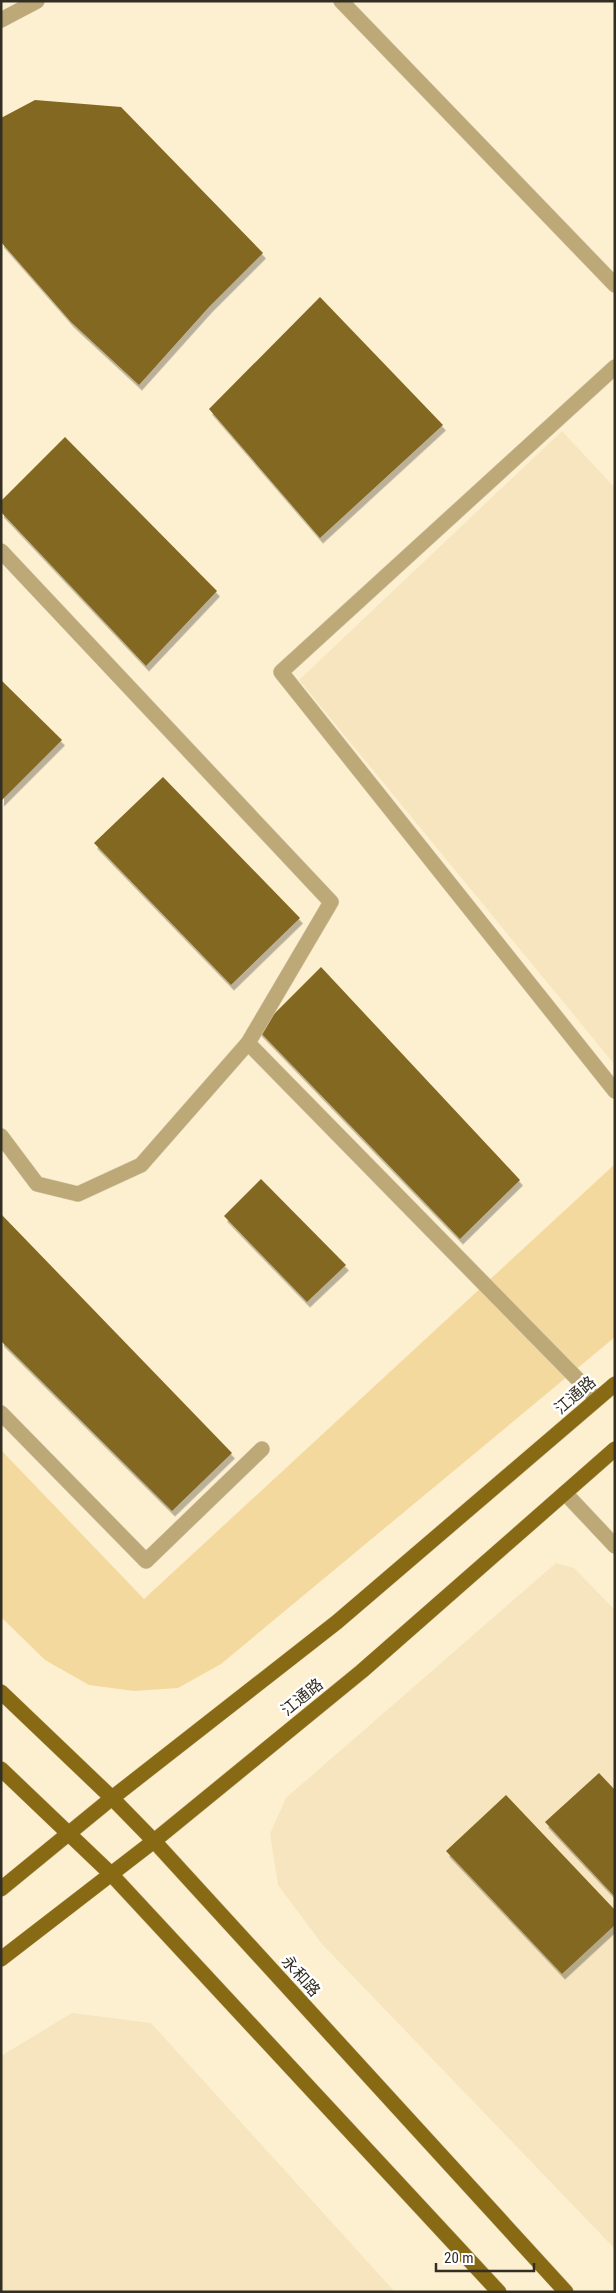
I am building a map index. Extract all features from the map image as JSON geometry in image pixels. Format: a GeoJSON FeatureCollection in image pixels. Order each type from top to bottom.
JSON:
{"type":"FeatureCollection","features":[{"type":"Feature","properties":{"kind":"main road","name":"江通路"},"geometry":{"type":"LineString","coordinates":[[1,1889],[112,1798],[338,1622],[615,1384]]}},
{"type":"Feature","properties":{"kind":"main road","name":"江通路"},"geometry":{"type":"LineString","coordinates":[[1,1959],[154,1841],[362,1671],[615,1449]]}},
{"type":"Feature","properties":{"kind":"main road","name":"永和路"},"geometry":{"type":"LineString","coordinates":[[1,1692],[112,1798],[154,1841],[566,2292]]}},
{"type":"Feature","properties":{"kind":"main road"},"geometry":{"type":"LineString","coordinates":[[1,1769],[111,1874],[499,2292]]}},
{"type":"Feature","properties":{"kind":"street"},"geometry":{"type":"LineString","coordinates":[[1,20],[37,1]]}},
{"type":"Feature","properties":{"kind":"street"},"geometry":{"type":"LineString","coordinates":[[341,1],[615,285]]}},
{"type":"Feature","properties":{"kind":"street"},"geometry":{"type":"LineString","coordinates":[[615,367],[280,672],[615,1091]]}},
{"type":"Feature","properties":{"kind":"street"},"geometry":{"type":"LineString","coordinates":[[1,551],[331,902],[248,1043],[141,1165],[78,1194],[37,1184],[1,1136]]}},
{"type":"Feature","properties":{"kind":"street"},"geometry":{"type":"LineString","coordinates":[[248,1043],[597,1399]]}},
{"type":"Feature","properties":{"kind":"street"},"geometry":{"type":"LineString","coordinates":[[1,1413],[146,1560],[262,1449]]}},
{"type":"Feature","properties":{"kind":"street"},"geometry":{"type":"LineString","coordinates":[[565,1493],[615,1546]]}},
{"type":"Feature","properties":{"kind":"shaded area"},"geometry":{"type":"Polygon","coordinates":[[[562,431],[615,488],[615,1065],[299,680],[562,431]]]}},
{"type":"Feature","properties":{"kind":"shaded area"},"geometry":{"type":"Polygon","coordinates":[[[615,1164],[615,1337],[221,1664],[178,1688],[134,1691],[89,1685],[45,1660],[1,1617],[1,1450],[144,1599],[615,1164]]]}},
{"type":"Feature","properties":{"kind":"shaded area"},"geometry":{"type":"Polygon","coordinates":[[[556,1563],[574,1568],[615,1610],[615,2249],[322,1944],[278,1885],[270,1834],[286,1798],[556,1563]]]}},
{"type":"Feature","properties":{"kind":"shaded area"},"geometry":{"type":"Polygon","coordinates":[[[72,2013],[151,2023],[395,2292],[1,2292],[1,2056],[72,2013]]]}},
{"type":"Feature","properties":{"kind":"building"},"geometry":{"type":"Polygon","coordinates":[[[35,100],[121,107],[263,253],[209,307],[139,385],[71,322],[1,242],[1,118],[35,100]]]}},
{"type":"Feature","properties":{"kind":"building"},"geometry":{"type":"Polygon","coordinates":[[[320,297],[443,425],[320,538],[209,409],[320,297]]]}},
{"type":"Feature","properties":{"kind":"building"},"geometry":{"type":"Polygon","coordinates":[[[65,437],[217,591],[146,666],[1,512],[1,501],[65,437]]]}},
{"type":"Feature","properties":{"kind":"building"},"geometry":{"type":"Polygon","coordinates":[[[1,680],[62,740],[1,801],[1,680]]]}},
{"type":"Feature","properties":{"kind":"building"},"geometry":{"type":"Polygon","coordinates":[[[163,777],[300,918],[231,985],[94,843],[163,777]]]}},
{"type":"Feature","properties":{"kind":"building"},"geometry":{"type":"Polygon","coordinates":[[[321,967],[520,1180],[460,1239],[258,1030],[321,967]]]}},
{"type":"Feature","properties":{"kind":"building"},"geometry":{"type":"Polygon","coordinates":[[[261,1179],[346,1265],[307,1302],[224,1216],[261,1179]]]}},
{"type":"Feature","properties":{"kind":"building"},"geometry":{"type":"Polygon","coordinates":[[[1,1214],[232,1453],[172,1511],[1,1341],[1,1214]]]}},
{"type":"Feature","properties":{"kind":"building"},"geometry":{"type":"Polygon","coordinates":[[[599,1773],[615,1790],[615,1897],[545,1822],[599,1773]]]}},
{"type":"Feature","properties":{"kind":"building"},"geometry":{"type":"Polygon","coordinates":[[[506,1795],[615,1910],[615,1925],[562,1974],[446,1851],[506,1795]]]}}]}
